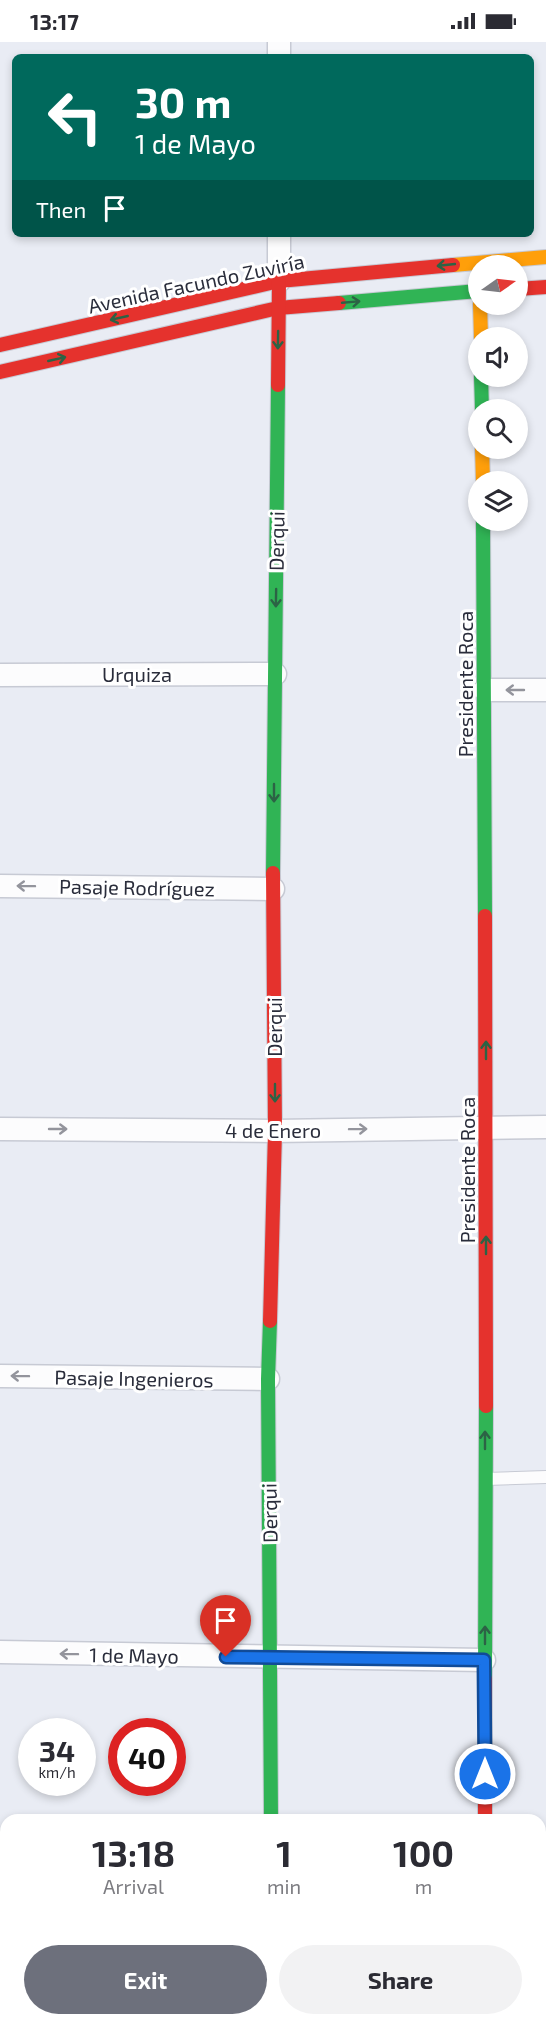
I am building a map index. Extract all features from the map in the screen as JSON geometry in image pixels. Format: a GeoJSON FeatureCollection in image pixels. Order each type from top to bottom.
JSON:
{"type":"FeatureCollection","features":[{"type":"Feature","properties":{"kind":"street","name":"Derqui"},"geometry":{"type":"LineString","coordinates":[[271,1814],[268,1379],[275,1131],[273,889],[279,237]]}},
{"type":"Feature","properties":{"kind":"street","name":"Avenida Facundo Zuviría"},"geometry":{"type":"LineString","coordinates":[[528,259],[546,257]]}},
{"type":"Feature","properties":{"kind":"street","name":"Avenida Facundo Zuviría"},"geometry":{"type":"LineString","coordinates":[[0,345],[279,281],[468,265]]}},
{"type":"Feature","properties":{"kind":"street"},"geometry":{"type":"LineString","coordinates":[[528,288],[546,287]]}},
{"type":"Feature","properties":{"kind":"street"},"geometry":{"type":"LineString","coordinates":[[0,372],[279,308],[468,292]]}},
{"type":"Feature","properties":{"kind":"street","name":"Presidente Roca"},"geometry":{"type":"LineString","coordinates":[[483,531],[486,1128],[485,1814]]}},
{"type":"Feature","properties":{"kind":"street","name":"Urquiza"},"geometry":{"type":"LineString","coordinates":[[0,675],[275,674]]}},
{"type":"Feature","properties":{"kind":"street"},"geometry":{"type":"LineString","coordinates":[[485,690],[546,690]]}},
{"type":"Feature","properties":{"kind":"street","name":"Pasaje Rodríguez"},"geometry":{"type":"LineString","coordinates":[[0,886],[273,889]]}},
{"type":"Feature","properties":{"kind":"street","name":"4 de Enero"},"geometry":{"type":"LineString","coordinates":[[0,1129],[275,1131],[546,1127]]}},
{"type":"Feature","properties":{"kind":"street","name":"Pasaje Ingenieros"},"geometry":{"type":"LineString","coordinates":[[0,1376],[268,1379]]}},
{"type":"Feature","properties":{"kind":"street","name":"1 de Mayo"},"geometry":{"type":"LineString","coordinates":[[0,1652],[484,1660]]}},
{"type":"Feature","properties":{"kind":"lane"},"geometry":{"type":"LineString","coordinates":[[485,1479],[546,1478]]}},
{"type":"Feature","properties":{"kind":"traffic: fast"},"geometry":{"type":"LineString","coordinates":[[339,303],[468,292]]}},
{"type":"Feature","properties":{"kind":"traffic: fast"},"geometry":{"type":"LineString","coordinates":[[273,873],[278,385]]}},
{"type":"Feature","properties":{"kind":"traffic: fast"},"geometry":{"type":"LineString","coordinates":[[481,387],[482,399]]}},
{"type":"Feature","properties":{"kind":"traffic: fast"},"geometry":{"type":"LineString","coordinates":[[483,531],[485,916]]}},
{"type":"Feature","properties":{"kind":"traffic: fast"},"geometry":{"type":"LineString","coordinates":[[270,1321],[268,1379],[271,1814]]}},
{"type":"Feature","properties":{"kind":"traffic: fast"},"geometry":{"type":"LineString","coordinates":[[485,1679],[486,1406]]}},
{"type":"Feature","properties":{"kind":"traffic: slow"},"geometry":{"type":"LineString","coordinates":[[453,265],[546,257]]}},
{"type":"Feature","properties":{"kind":"traffic: slow"},"geometry":{"type":"LineString","coordinates":[[480,315],[481,327]]}},
{"type":"Feature","properties":{"kind":"traffic: slow"},"geometry":{"type":"LineString","coordinates":[[482,459],[483,471]]}},
{"type":"Feature","properties":{"kind":"traffic: jam"},"geometry":{"type":"LineString","coordinates":[[0,345],[279,281],[453,265]]}},
{"type":"Feature","properties":{"kind":"traffic: jam"},"geometry":{"type":"LineString","coordinates":[[278,385],[279,281]]}},
{"type":"Feature","properties":{"kind":"traffic: jam"},"geometry":{"type":"LineString","coordinates":[[528,288],[546,287]]}},
{"type":"Feature","properties":{"kind":"traffic: jam"},"geometry":{"type":"LineString","coordinates":[[0,372],[278,308],[339,303]]}},
{"type":"Feature","properties":{"kind":"traffic: jam"},"geometry":{"type":"LineString","coordinates":[[270,1321],[275,1131],[273,873]]}},
{"type":"Feature","properties":{"kind":"traffic: jam"},"geometry":{"type":"LineString","coordinates":[[485,916],[486,1406]]}},
{"type":"Feature","properties":{"kind":"traffic: jam"},"geometry":{"type":"LineString","coordinates":[[485,1679],[485,1814]]}},
{"type":"Feature","properties":{"kind":"route"},"geometry":{"type":"LineString","coordinates":[[226,1657],[484,1660],[485,1774]]}}]}
